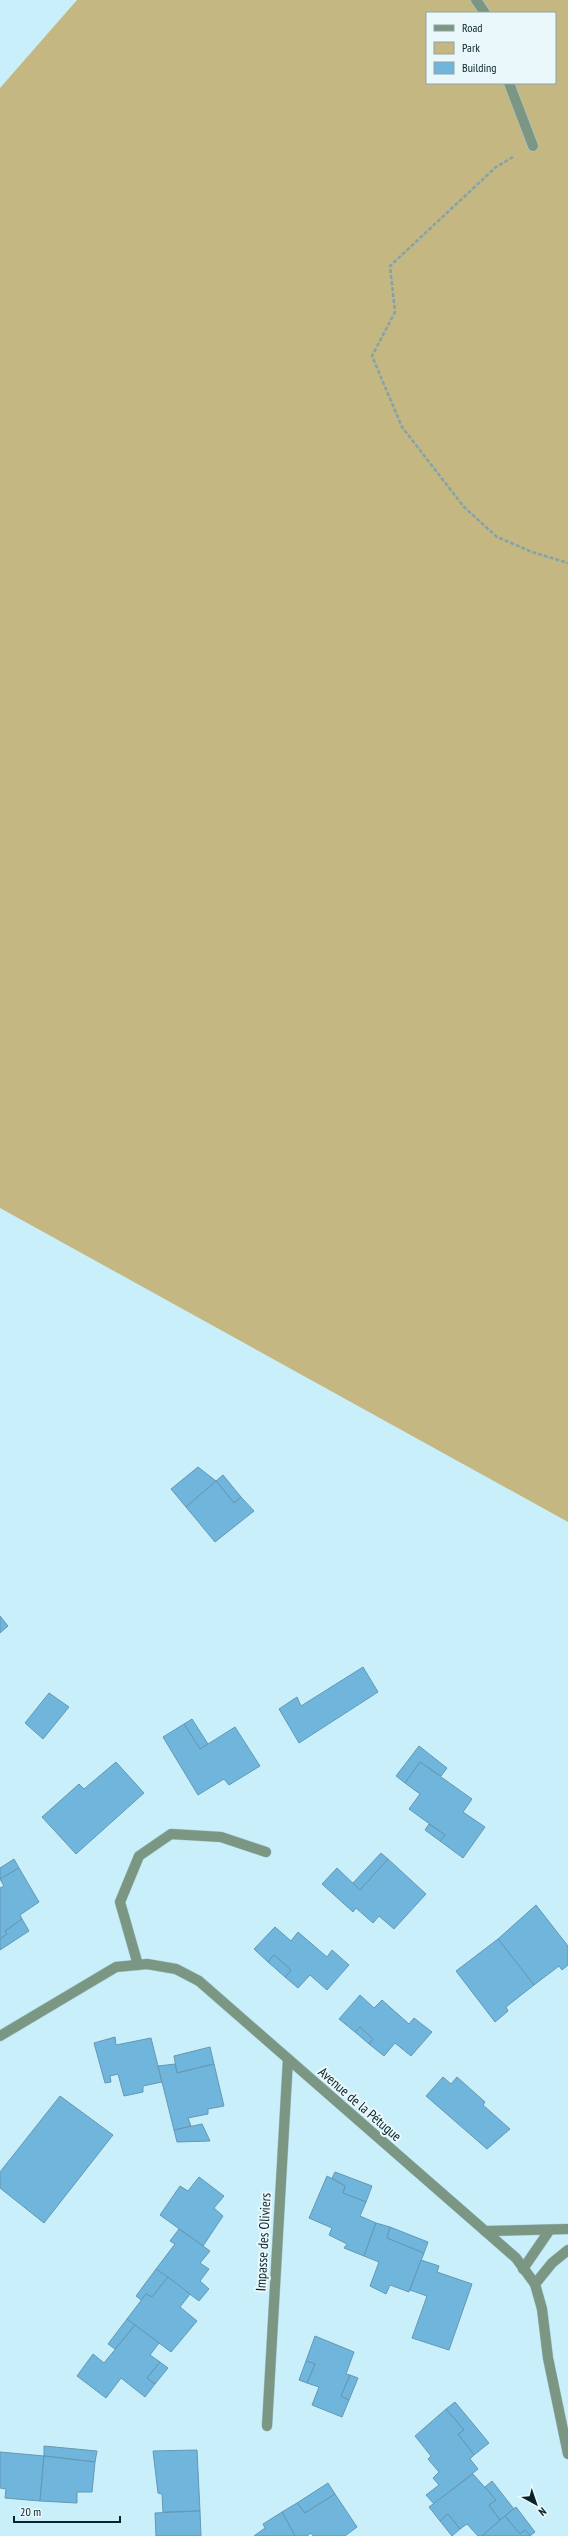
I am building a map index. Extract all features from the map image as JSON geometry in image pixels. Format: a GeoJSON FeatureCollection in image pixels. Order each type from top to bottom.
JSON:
{"type":"FeatureCollection","features":[{"type":"Feature","properties":{"kind":"street"},"geometry":{"type":"LineString","coordinates":[[476,0],[484,12]]}},
{"type":"Feature","properties":{"kind":"street"},"geometry":{"type":"LineString","coordinates":[[509,84],[532,146]]}},
{"type":"Feature","properties":{"kind":"street"},"geometry":{"type":"LineString","coordinates":[[138,1965],[120,1902],[139,1856],[171,1834],[221,1837],[266,1852]]}},
{"type":"Feature","properties":{"kind":"street","name":"Avenue de la Pétugue"},"geometry":{"type":"LineString","coordinates":[[0,2036],[116,1967],[147,1964],[176,1970],[199,1981],[516,2258],[535,2284],[542,2309],[548,2358],[568,2454]]}},
{"type":"Feature","properties":{"kind":"street","name":"Impasse des Oliviers"},"geometry":{"type":"LineString","coordinates":[[267,2426],[288,2059]]}},
{"type":"Feature","properties":{"kind":"street"},"geometry":{"type":"LineString","coordinates":[[485,2231],[549,2231],[568,2229]]}},
{"type":"Feature","properties":{"kind":"street"},"geometry":{"type":"LineString","coordinates":[[523,2269],[549,2231]]}},
{"type":"Feature","properties":{"kind":"street"},"geometry":{"type":"LineString","coordinates":[[535,2284],[552,2263],[568,2250]]}},
{"type":"Feature","properties":{"kind":"path"},"geometry":{"type":"LineString","coordinates":[[532,146],[496,167],[390,266],[395,312],[372,356],[402,426],[464,507],[497,537],[532,552],[568,563]]}},
{"type":"Feature","properties":{"kind":"green space"},"geometry":{"type":"Polygon","coordinates":[[[77,0],[568,0],[568,1522],[0,1208],[0,88],[77,0]]]}},
{"type":"Feature","properties":{"kind":"building"},"geometry":{"type":"Polygon","coordinates":[[[198,1467],[216,1481],[186,1507],[171,1489],[198,1467]]]}},
{"type":"Feature","properties":{"kind":"building"},"geometry":{"type":"Polygon","coordinates":[[[223,1475],[241,1497],[234,1503],[216,1481],[223,1475]]]}},
{"type":"Feature","properties":{"kind":"building"},"geometry":{"type":"Polygon","coordinates":[[[216,1481],[234,1503],[241,1497],[254,1511],[215,1542],[186,1507],[216,1481]]]}},
{"type":"Feature","properties":{"kind":"building"},"geometry":{"type":"Polygon","coordinates":[[[0,1616],[8,1626],[0,1633],[0,1616]]]}},
{"type":"Feature","properties":{"kind":"building"},"geometry":{"type":"Polygon","coordinates":[[[363,1667],[378,1692],[299,1743],[279,1709],[297,1697],[301,1706],[363,1667]]]}},
{"type":"Feature","properties":{"kind":"building"},"geometry":{"type":"Polygon","coordinates":[[[49,1693],[69,1707],[43,1739],[25,1723],[49,1693]]]}},
{"type":"Feature","properties":{"kind":"building"},"geometry":{"type":"Polygon","coordinates":[[[192,1719],[208,1744],[200,1749],[184,1724],[192,1719]]]}},
{"type":"Feature","properties":{"kind":"building"},"geometry":{"type":"Polygon","coordinates":[[[184,1724],[200,1749],[235,1727],[260,1766],[229,1785],[224,1779],[198,1795],[163,1737],[184,1724]]]}},
{"type":"Feature","properties":{"kind":"building"},"geometry":{"type":"Polygon","coordinates":[[[419,1746],[447,1768],[441,1776],[420,1762],[405,1783],[396,1776],[419,1746]]]}},
{"type":"Feature","properties":{"kind":"building"},"geometry":{"type":"Polygon","coordinates":[[[116,1762],[144,1793],[76,1854],[42,1817],[79,1784],[84,1789],[116,1762]]]}},
{"type":"Feature","properties":{"kind":"building"},"geometry":{"type":"Polygon","coordinates":[[[420,1762],[472,1799],[463,1812],[485,1827],[463,1858],[440,1841],[445,1835],[409,1809],[420,1794],[405,1783],[420,1762]]]}},
{"type":"Feature","properties":{"kind":"building"},"geometry":{"type":"Polygon","coordinates":[[[429,1824],[445,1835],[440,1841],[425,1830],[429,1824]]]}},
{"type":"Feature","properties":{"kind":"building"},"geometry":{"type":"Polygon","coordinates":[[[381,1853],[388,1859],[360,1890],[353,1883],[381,1853]]]}},
{"type":"Feature","properties":{"kind":"building"},"geometry":{"type":"Polygon","coordinates":[[[14,1859],[19,1868],[0,1879],[0,1868],[14,1859]]]}},
{"type":"Feature","properties":{"kind":"building"},"geometry":{"type":"Polygon","coordinates":[[[388,1859],[426,1894],[394,1929],[379,1916],[373,1923],[356,1908],[353,1912],[322,1884],[337,1868],[360,1890],[388,1859]]]}},
{"type":"Feature","properties":{"kind":"building"},"geometry":{"type":"Polygon","coordinates":[[[19,1868],[39,1902],[20,1915],[22,1919],[5,1931],[7,1934],[0,1939],[0,1888],[4,1886],[0,1879],[19,1868]]]}},
{"type":"Feature","properties":{"kind":"building"},"geometry":{"type":"Polygon","coordinates":[[[536,1905],[568,1946],[568,1965],[562,1970],[559,1966],[534,1985],[498,1939],[536,1905]]]}},
{"type":"Feature","properties":{"kind":"building"},"geometry":{"type":"Polygon","coordinates":[[[22,1919],[29,1931],[0,1950],[0,1939],[7,1934],[5,1931],[22,1919]]]}},
{"type":"Feature","properties":{"kind":"building"},"geometry":{"type":"Polygon","coordinates":[[[275,1927],[291,1941],[298,1932],[327,1957],[332,1950],[349,1965],[327,1990],[310,1975],[298,1988],[285,1977],[291,1970],[274,1955],[268,1962],[254,1949],[275,1927]]]}},
{"type":"Feature","properties":{"kind":"building"},"geometry":{"type":"Polygon","coordinates":[[[498,1939],[534,1985],[506,2007],[508,2011],[495,2022],[456,1971],[498,1939]]]}},
{"type":"Feature","properties":{"kind":"building"},"geometry":{"type":"Polygon","coordinates":[[[274,1955],[291,1970],[285,1977],[268,1962],[274,1955]]]}},
{"type":"Feature","properties":{"kind":"building"},"geometry":{"type":"Polygon","coordinates":[[[360,1995],[374,2008],[382,2000],[409,2024],[414,2018],[432,2032],[411,2056],[395,2043],[384,2056],[369,2044],[373,2039],[360,2027],[355,2032],[339,2019],[360,1995]]]}},
{"type":"Feature","properties":{"kind":"building"},"geometry":{"type":"Polygon","coordinates":[[[360,2027],[373,2039],[369,2044],[355,2032],[360,2027]]]}},
{"type":"Feature","properties":{"kind":"building"},"geometry":{"type":"Polygon","coordinates":[[[115,2037],[116,2045],[151,2038],[162,2082],[143,2086],[143,2092],[124,2096],[118,2074],[110,2076],[111,2082],[105,2083],[94,2043],[115,2037]]]}},
{"type":"Feature","properties":{"kind":"building"},"geometry":{"type":"Polygon","coordinates":[[[210,2047],[214,2064],[177,2073],[174,2056],[210,2047]]]}},
{"type":"Feature","properties":{"kind":"building"},"geometry":{"type":"Polygon","coordinates":[[[175,2064],[177,2073],[214,2064],[224,2106],[208,2109],[208,2114],[188,2118],[191,2126],[174,2130],[158,2066],[175,2064]]]}},
{"type":"Feature","properties":{"kind":"building"},"geometry":{"type":"Polygon","coordinates":[[[443,2077],[451,2084],[457,2077],[485,2102],[483,2105],[510,2129],[487,2149],[426,2096],[443,2077]]]}},
{"type":"Feature","properties":{"kind":"building"},"geometry":{"type":"Polygon","coordinates":[[[60,2096],[113,2135],[44,2223],[0,2188],[0,2172],[60,2096]]]}},
{"type":"Feature","properties":{"kind":"building"},"geometry":{"type":"Polygon","coordinates":[[[202,2124],[210,2141],[177,2142],[174,2130],[202,2124]]]}},
{"type":"Feature","properties":{"kind":"building"},"geometry":{"type":"Polygon","coordinates":[[[335,2172],[372,2186],[366,2202],[343,2193],[345,2186],[332,2178],[335,2172]]]}},
{"type":"Feature","properties":{"kind":"building"},"geometry":{"type":"Polygon","coordinates":[[[327,2176],[345,2186],[343,2193],[366,2202],[360,2216],[376,2223],[364,2256],[344,2248],[347,2244],[329,2235],[332,2228],[309,2218],[327,2176]]]}},
{"type":"Feature","properties":{"kind":"building"},"geometry":{"type":"Polygon","coordinates":[[[199,2177],[224,2196],[214,2208],[223,2216],[203,2246],[160,2215],[180,2186],[188,2191],[199,2177]]]}},
{"type":"Feature","properties":{"kind":"building"},"geometry":{"type":"Polygon","coordinates":[[[376,2223],[390,2227],[387,2238],[424,2253],[409,2292],[390,2285],[386,2294],[370,2286],[379,2262],[364,2256],[376,2223]]]}},
{"type":"Feature","properties":{"kind":"building"},"geometry":{"type":"Polygon","coordinates":[[[390,2227],[428,2242],[424,2253],[387,2238],[390,2227]]]}},
{"type":"Feature","properties":{"kind":"building"},"geometry":{"type":"Polygon","coordinates":[[[179,2229],[210,2251],[200,2263],[209,2269],[200,2281],[209,2289],[199,2301],[156,2269],[175,2244],[170,2241],[179,2229]]]}},
{"type":"Feature","properties":{"kind":"building"},"geometry":{"type":"Polygon","coordinates":[[[421,2260],[439,2266],[437,2272],[472,2284],[449,2350],[412,2338],[427,2296],[410,2290],[421,2260]]]}},
{"type":"Feature","properties":{"kind":"building"},"geometry":{"type":"Polygon","coordinates":[[[156,2269],[168,2277],[152,2297],[146,2294],[141,2300],[136,2296],[156,2269]]]}},
{"type":"Feature","properties":{"kind":"building"},"geometry":{"type":"Polygon","coordinates":[[[168,2277],[190,2294],[180,2307],[197,2321],[171,2352],[127,2319],[146,2294],[152,2297],[168,2277]]]}},
{"type":"Feature","properties":{"kind":"building"},"geometry":{"type":"Polygon","coordinates":[[[127,2319],[135,2325],[115,2349],[108,2344],[127,2319]]]}},
{"type":"Feature","properties":{"kind":"building"},"geometry":{"type":"Polygon","coordinates":[[[135,2325],[159,2343],[150,2355],[160,2362],[147,2378],[155,2384],[145,2397],[121,2378],[106,2398],[77,2376],[93,2354],[104,2363],[135,2325]]]}},
{"type":"Feature","properties":{"kind":"building"},"geometry":{"type":"Polygon","coordinates":[[[315,2336],[354,2352],[346,2374],[350,2375],[341,2396],[349,2400],[342,2417],[312,2405],[319,2387],[307,2383],[315,2364],[306,2361],[315,2336]]]}},
{"type":"Feature","properties":{"kind":"building"},"geometry":{"type":"Polygon","coordinates":[[[306,2361],[315,2364],[307,2383],[299,2380],[306,2361]]]}},
{"type":"Feature","properties":{"kind":"building"},"geometry":{"type":"Polygon","coordinates":[[[160,2362],[168,2368],[155,2384],[147,2378],[160,2362]]]}},
{"type":"Feature","properties":{"kind":"building"},"geometry":{"type":"Polygon","coordinates":[[[350,2375],[358,2378],[349,2400],[341,2396],[350,2375]]]}},
{"type":"Feature","properties":{"kind":"building"},"geometry":{"type":"Polygon","coordinates":[[[455,2402],[489,2443],[474,2455],[458,2434],[464,2430],[446,2409],[455,2402]]]}},
{"type":"Feature","properties":{"kind":"building"},"geometry":{"type":"Polygon","coordinates":[[[446,2409],[464,2430],[458,2434],[474,2455],[470,2459],[478,2469],[434,2504],[426,2495],[439,2485],[433,2478],[439,2472],[428,2459],[431,2456],[415,2436],[446,2409]]]}},
{"type":"Feature","properties":{"kind":"building"},"geometry":{"type":"Polygon","coordinates":[[[44,2446],[97,2451],[95,2462],[44,2456],[44,2446]]]}},
{"type":"Feature","properties":{"kind":"building"},"geometry":{"type":"Polygon","coordinates":[[[197,2450],[200,2511],[163,2512],[162,2494],[158,2493],[153,2451],[197,2450]]]}},
{"type":"Feature","properties":{"kind":"building"},"geometry":{"type":"Polygon","coordinates":[[[0,2452],[44,2456],[40,2501],[5,2498],[6,2489],[0,2488],[0,2452]]]}},
{"type":"Feature","properties":{"kind":"building"},"geometry":{"type":"Polygon","coordinates":[[[44,2456],[95,2462],[92,2492],[77,2492],[77,2503],[40,2501],[44,2456]]]}},
{"type":"Feature","properties":{"kind":"building"},"geometry":{"type":"Polygon","coordinates":[[[473,2474],[496,2500],[489,2505],[500,2520],[482,2536],[478,2536],[467,2524],[460,2529],[448,2514],[440,2521],[429,2507],[473,2474]]]}},
{"type":"Feature","properties":{"kind":"building"},"geometry":{"type":"Polygon","coordinates":[[[492,2481],[514,2509],[500,2520],[489,2505],[496,2500],[485,2487],[492,2481]]]}},
{"type":"Feature","properties":{"kind":"building"},"geometry":{"type":"Polygon","coordinates":[[[328,2483],[335,2494],[305,2513],[297,2503],[328,2483]]]}},
{"type":"Feature","properties":{"kind":"building"},"geometry":{"type":"Polygon","coordinates":[[[335,2494],[357,2527],[345,2536],[313,2536],[311,2533],[307,2536],[295,2536],[282,2512],[297,2503],[305,2513],[335,2494]]]}},
{"type":"Feature","properties":{"kind":"building"},"geometry":{"type":"Polygon","coordinates":[[[516,2507],[535,2532],[530,2536],[525,2530],[520,2534],[505,2516],[516,2507]]]}},
{"type":"Feature","properties":{"kind":"building"},"geometry":{"type":"Polygon","coordinates":[[[200,2511],[201,2536],[156,2536],[155,2513],[200,2511]]]}},
{"type":"Feature","properties":{"kind":"building"},"geometry":{"type":"Polygon","coordinates":[[[282,2512],[295,2536],[254,2536],[265,2528],[263,2524],[282,2512]]]}},
{"type":"Feature","properties":{"kind":"building"},"geometry":{"type":"Polygon","coordinates":[[[448,2514],[460,2529],[452,2536],[440,2521],[448,2514]]]}},
{"type":"Feature","properties":{"kind":"building"},"geometry":{"type":"Polygon","coordinates":[[[505,2516],[520,2534],[525,2530],[531,2536],[482,2536],[505,2516]]]}}]}
